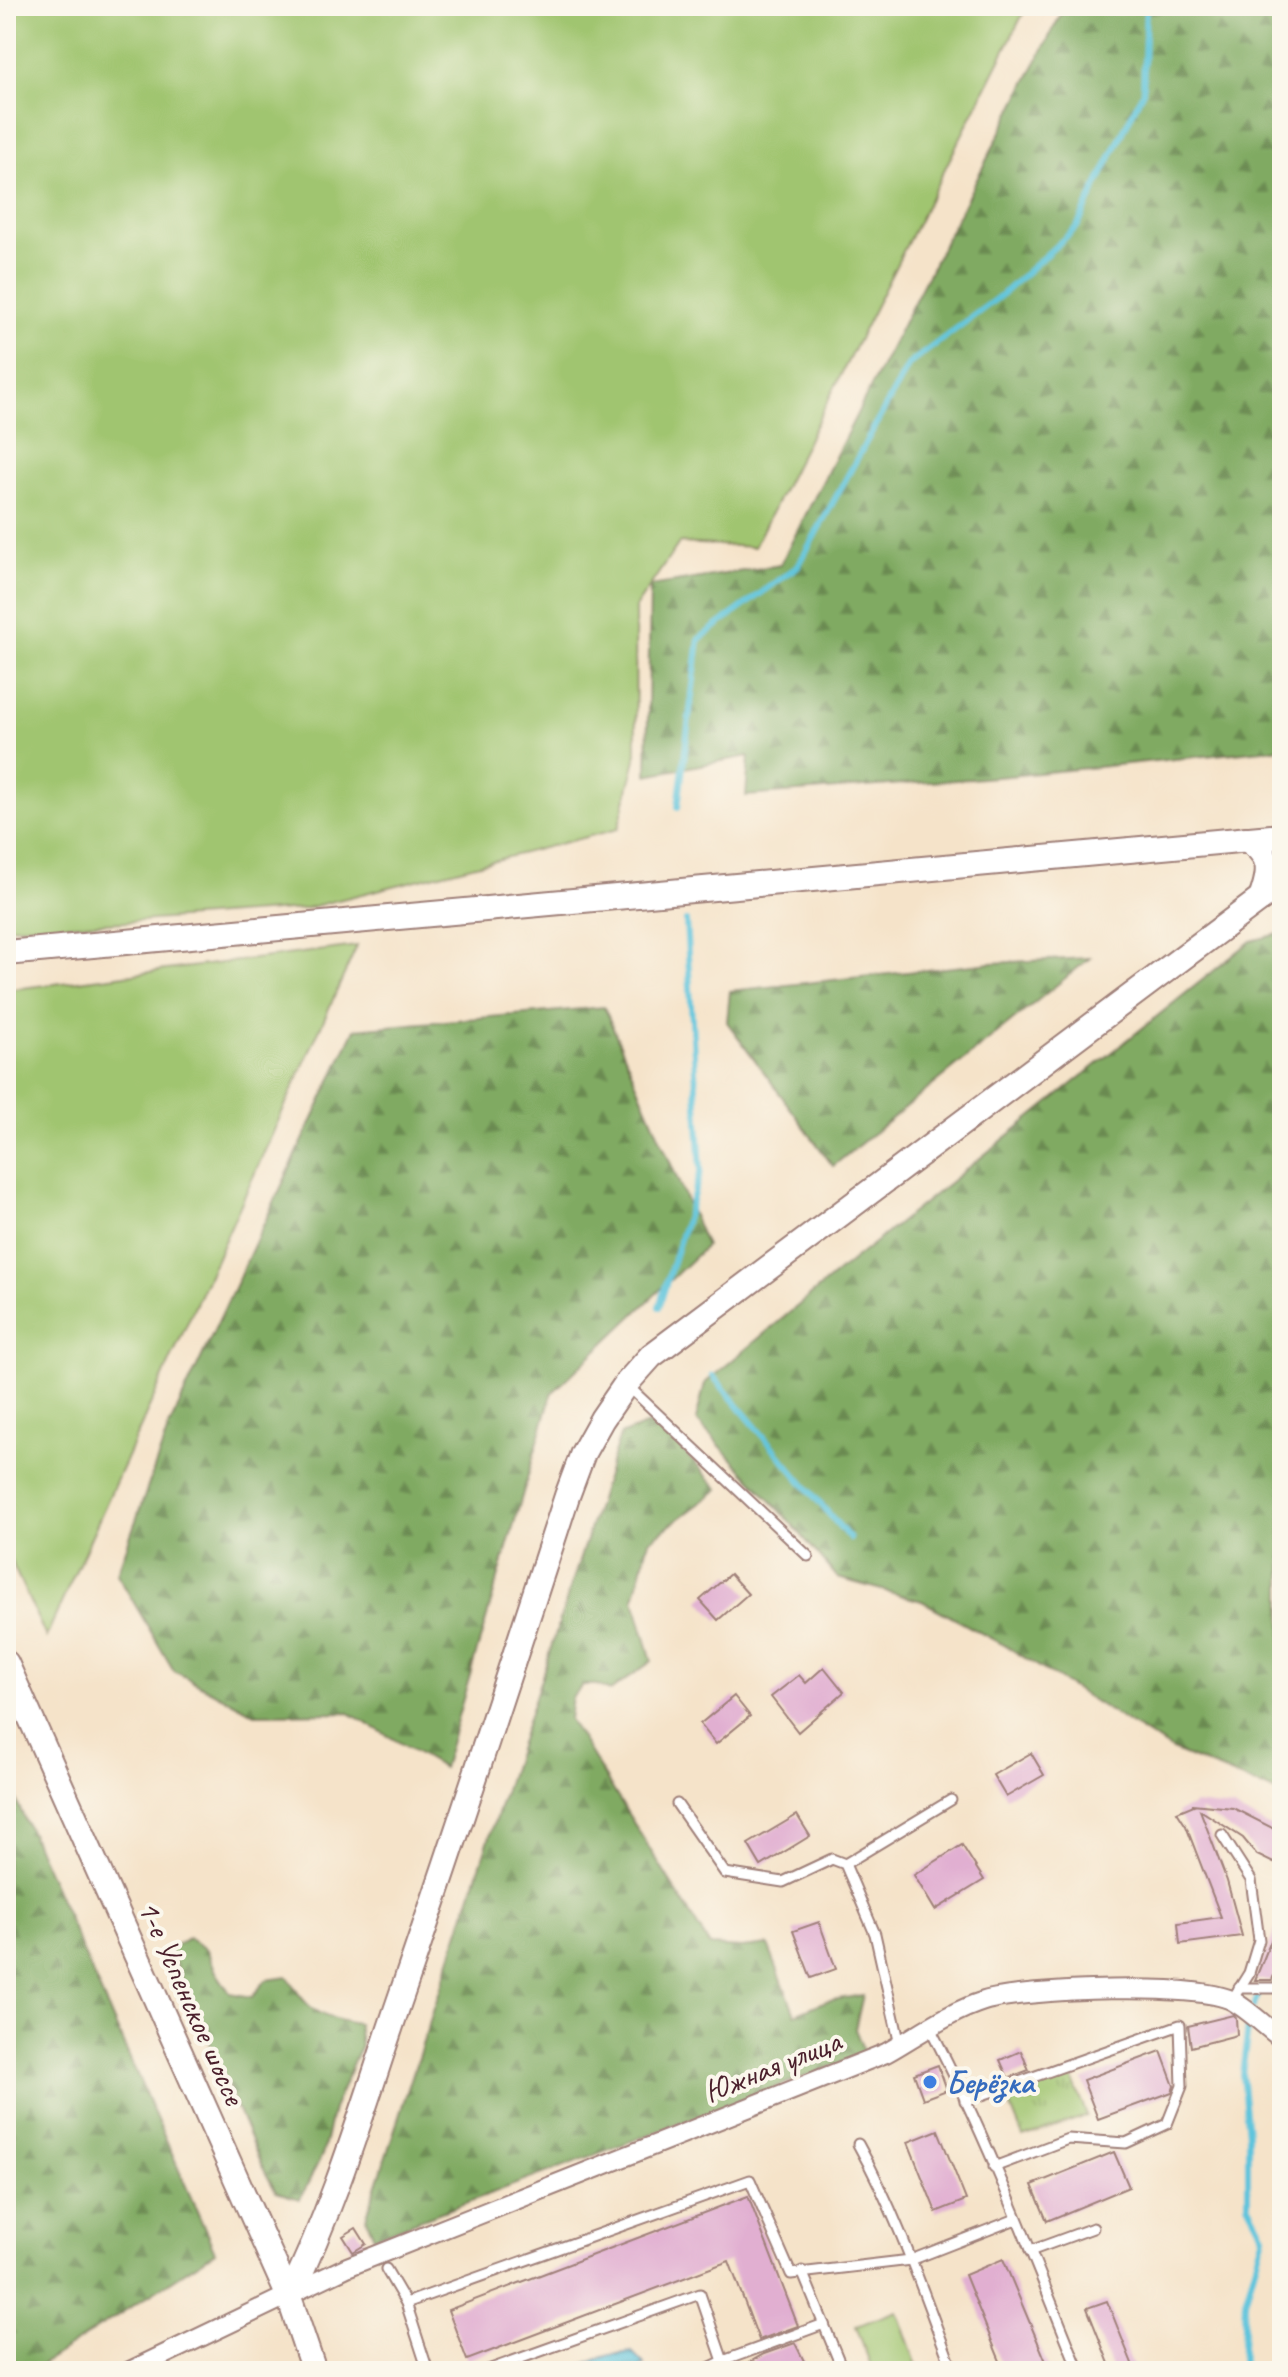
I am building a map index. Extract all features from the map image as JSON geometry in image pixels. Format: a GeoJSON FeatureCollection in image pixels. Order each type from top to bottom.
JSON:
{"type":"FeatureCollection","features":[{"type":"Feature","properties":{"kind":"main road"},"geometry":{"type":"LineString","coordinates":[[6,953],[1282,836]]}},
{"type":"Feature","properties":{"kind":"main road"},"geometry":{"type":"LineString","coordinates":[[1246,839],[1257,846],[1266,858],[1268,877],[1261,899]]}},
{"type":"Feature","properties":{"kind":"main road"},"geometry":{"type":"LineString","coordinates":[[289,2297],[315,2244],[346,2159],[460,1825],[567,1496],[583,1453],[626,1384],[651,1356],[1282,883]]}},
{"type":"Feature","properties":{"kind":"main road","name":"1-е Успенское шоссе"},"geometry":{"type":"LineString","coordinates":[[6,1663],[289,2297],[314,2371]]}},
{"type":"Feature","properties":{"kind":"street","name":"Южная улица"},"geometry":{"type":"LineString","coordinates":[[130,2371],[347,2267],[900,2045],[947,2017],[983,2002],[1030,1992],[1175,1990],[1236,1994],[1282,2039]]}},
{"type":"Feature","properties":{"kind":"lane"},"geometry":{"type":"LineString","coordinates":[[626,1384],[808,1556]]}},
{"type":"Feature","properties":{"kind":"lane"},"geometry":{"type":"LineString","coordinates":[[845,1864],[951,1800]]}},
{"type":"Feature","properties":{"kind":"lane"},"geometry":{"type":"LineString","coordinates":[[677,1804],[725,1873],[783,1882],[832,1859],[845,1864],[875,1934],[900,2045]]}},
{"type":"Feature","properties":{"kind":"lane"},"geometry":{"type":"LineString","coordinates":[[1222,1835],[1251,1880],[1259,1940],[1249,1973],[1236,1994]]}},
{"type":"Feature","properties":{"kind":"lane"},"geometry":{"type":"LineString","coordinates":[[1236,1994],[1282,1988]]}},
{"type":"Feature","properties":{"kind":"lane"},"geometry":{"type":"LineString","coordinates":[[965,2101],[1180,2025],[1182,2086],[1167,2124],[1126,2143],[1068,2139],[994,2167]]}},
{"type":"Feature","properties":{"kind":"lane"},"geometry":{"type":"LineString","coordinates":[[930,2028],[994,2167],[1079,2371]]}},
{"type":"Feature","properties":{"kind":"lane"},"geometry":{"type":"LineString","coordinates":[[858,2144],[911,2260],[953,2371]]}},
{"type":"Feature","properties":{"kind":"lane"},"geometry":{"type":"LineString","coordinates":[[406,2303],[750,2180],[791,2274],[911,2260],[1016,2219]]}},
{"type":"Feature","properties":{"kind":"lane"},"geometry":{"type":"LineString","coordinates":[[1030,2251],[1093,2228]]}},
{"type":"Feature","properties":{"kind":"lane"},"geometry":{"type":"LineString","coordinates":[[386,2269],[406,2303],[428,2371]]}},
{"type":"Feature","properties":{"kind":"lane"},"geometry":{"type":"LineString","coordinates":[[802,2271],[843,2371]]}},
{"type":"Feature","properties":{"kind":"lane"},"geometry":{"type":"LineString","coordinates":[[485,2371],[700,2294],[725,2366]]}},
{"type":"Feature","properties":{"kind":"lane"},"geometry":{"type":"LineString","coordinates":[[702,2371],[725,2366],[824,2324]]}},
{"type":"Feature","properties":{"kind":"green space"},"geometry":{"type":"Polygon","coordinates":[[[6,6],[1027,6],[754,547],[679,543],[635,608],[636,759],[618,829],[303,909],[6,927],[6,6]]]}},
{"type":"Feature","properties":{"kind":"green space"},"geometry":{"type":"Polygon","coordinates":[[[1065,6],[1282,6],[1282,748],[1009,776],[746,796],[749,756],[647,775],[650,586],[780,565],[1065,6]]]}},
{"type":"Feature","properties":{"kind":"green space"},"geometry":{"type":"Polygon","coordinates":[[[1282,933],[1282,1795],[1172,1750],[1009,1648],[922,1601],[838,1578],[696,1420],[705,1383],[848,1264],[1251,941],[1282,933]]]}},
{"type":"Feature","properties":{"kind":"green space"},"geometry":{"type":"Polygon","coordinates":[[[357,946],[46,1637],[6,1550],[6,990],[357,946]]]}},
{"type":"Feature","properties":{"kind":"green space"},"geometry":{"type":"Polygon","coordinates":[[[1090,958],[833,1166],[727,1022],[730,991],[991,963],[1090,958]]]}},
{"type":"Feature","properties":{"kind":"green space"},"geometry":{"type":"Polygon","coordinates":[[[604,1007],[706,1246],[552,1393],[443,1768],[349,1713],[255,1714],[174,1671],[117,1574],[169,1427],[355,1029],[604,1007]]]}},
{"type":"Feature","properties":{"kind":"green space"},"geometry":{"type":"Polygon","coordinates":[[[651,1423],[719,1489],[649,1541],[634,1599],[652,1661],[610,1691],[597,1685],[583,1685],[572,1697],[569,1719],[710,1946],[742,1948],[768,1945],[795,2014],[826,2001],[863,1995],[855,2029],[865,2054],[374,2237],[366,2218],[620,1435],[651,1423]]]}},
{"type":"Feature","properties":{"kind":"green space"},"geometry":{"type":"Polygon","coordinates":[[[6,1784],[14,1795],[215,2252],[32,2371],[6,2371],[6,1784]]]}},
{"type":"Feature","properties":{"kind":"green space"},"geometry":{"type":"Polygon","coordinates":[[[188,1938],[207,1950],[216,1972],[230,1993],[252,1997],[266,1980],[288,1977],[302,1998],[316,2011],[358,2024],[361,2045],[333,2109],[323,2153],[300,2199],[276,2192],[261,2164],[169,1949],[188,1938]]]}},
{"type":"Feature","properties":{"kind":"green space"},"geometry":{"type":"Polygon","coordinates":[[[1071,2075],[1087,2116],[1023,2137],[1007,2097],[1071,2075]]]}},
{"type":"Feature","properties":{"kind":"green space"},"geometry":{"type":"Polygon","coordinates":[[[897,2311],[919,2371],[873,2371],[856,2326],[897,2311]]]}},
{"type":"Feature","properties":{"kind":"water"},"geometry":{"type":"Polygon","coordinates":[[[632,2352],[644,2364],[637,2371],[579,2371],[578,2366],[610,2355],[632,2352]]]}},
{"type":"Feature","properties":{"kind":"building"},"geometry":{"type":"Polygon","coordinates":[[[730,1574],[748,1594],[718,1620],[700,1600],[730,1574]]]}},
{"type":"Feature","properties":{"kind":"building"},"geometry":{"type":"Polygon","coordinates":[[[824,1667],[844,1692],[798,1732],[771,1697],[799,1675],[806,1683],[824,1667]]]}},
{"type":"Feature","properties":{"kind":"building"},"geometry":{"type":"Polygon","coordinates":[[[734,1696],[750,1716],[716,1744],[700,1724],[734,1696]]]}},
{"type":"Feature","properties":{"kind":"building"},"geometry":{"type":"Polygon","coordinates":[[[1031,1753],[1044,1775],[1006,1797],[993,1775],[1031,1753]]]}},
{"type":"Feature","properties":{"kind":"building"},"geometry":{"type":"Polygon","coordinates":[[[1192,1804],[1233,1808],[1282,1833],[1282,1867],[1257,1855],[1243,1838],[1200,1810],[1227,1881],[1242,1936],[1180,1944],[1178,1923],[1221,1917],[1186,1826],[1177,1812],[1192,1804]]]}},
{"type":"Feature","properties":{"kind":"building"},"geometry":{"type":"Polygon","coordinates":[[[797,1815],[810,1836],[761,1866],[748,1844],[797,1815]]]}},
{"type":"Feature","properties":{"kind":"building"},"geometry":{"type":"Polygon","coordinates":[[[962,1845],[984,1880],[935,1910],[914,1875],[962,1845]]]}},
{"type":"Feature","properties":{"kind":"building"},"geometry":{"type":"Polygon","coordinates":[[[1281,1916],[1282,1957],[1272,1980],[1255,1980],[1281,1916]]]}},
{"type":"Feature","properties":{"kind":"building"},"geometry":{"type":"Polygon","coordinates":[[[819,1922],[836,1969],[811,1978],[793,1931],[819,1922]]]}},
{"type":"Feature","properties":{"kind":"building"},"geometry":{"type":"Polygon","coordinates":[[[1233,2015],[1237,2035],[1191,2047],[1188,2026],[1233,2015]]]}},
{"type":"Feature","properties":{"kind":"building"},"geometry":{"type":"Polygon","coordinates":[[[1021,2051],[1029,2070],[1008,2078],[1000,2060],[1021,2051]]]}},
{"type":"Feature","properties":{"kind":"building"},"geometry":{"type":"Polygon","coordinates":[[[1161,2051],[1174,2086],[1172,2092],[1098,2119],[1083,2080],[1161,2051]]]}},
{"type":"Feature","properties":{"kind":"building","name":"Берёзка"},"geometry":{"type":"Polygon","coordinates":[[[938,2065],[947,2090],[923,2099],[914,2074],[938,2065]]]}},
{"type":"Feature","properties":{"kind":"building"},"geometry":{"type":"Polygon","coordinates":[[[938,2130],[966,2200],[936,2212],[908,2142],[938,2130]]]}},
{"type":"Feature","properties":{"kind":"building"},"geometry":{"type":"Polygon","coordinates":[[[1114,2152],[1129,2187],[1047,2221],[1032,2185],[1114,2152]]]}},
{"type":"Feature","properties":{"kind":"building"},"geometry":{"type":"Polygon","coordinates":[[[748,2196],[798,2326],[759,2340],[729,2261],[467,2360],[448,2310],[748,2196]]]}},
{"type":"Feature","properties":{"kind":"building"},"geometry":{"type":"Polygon","coordinates":[[[356,2228],[366,2244],[353,2252],[343,2236],[356,2228]]]}},
{"type":"Feature","properties":{"kind":"building"},"geometry":{"type":"Polygon","coordinates":[[[1003,2259],[1050,2371],[1004,2371],[965,2275],[1003,2259]]]}},
{"type":"Feature","properties":{"kind":"building"},"geometry":{"type":"Polygon","coordinates":[[[1107,2301],[1135,2371],[1112,2371],[1087,2308],[1107,2301]]]}},
{"type":"Feature","properties":{"kind":"building"},"geometry":{"type":"Polygon","coordinates":[[[795,2343],[809,2371],[734,2371],[764,2354],[795,2343]]]}},
{"type":"Feature","properties":{"kind":"waterway"},"geometry":{"type":"LineString","coordinates":[[678,807],[699,639],[798,566],[909,364],[1000,296],[1077,227],[1143,91],[1146,6]]}},
{"type":"Feature","properties":{"kind":"waterway"},"geometry":{"type":"LineString","coordinates":[[659,1307],[701,1171],[686,921]]}},
{"type":"Feature","properties":{"kind":"waterway"},"geometry":{"type":"LineString","coordinates":[[713,1376],[850,1539]]}},
{"type":"Feature","properties":{"kind":"waterway"},"geometry":{"type":"LineString","coordinates":[[1254,2006],[1259,1993]]}},
{"type":"Feature","properties":{"kind":"waterway"},"geometry":{"type":"LineString","coordinates":[[1242,2371],[1245,2301],[1264,2235],[1248,2204],[1248,2134],[1242,2074],[1248,2028]]}},
{"type":"Feature","properties":{"kind":"place","name":"Берёзка"},"geometry":{"type":"Point","coordinates":[930,2082]}}]}
